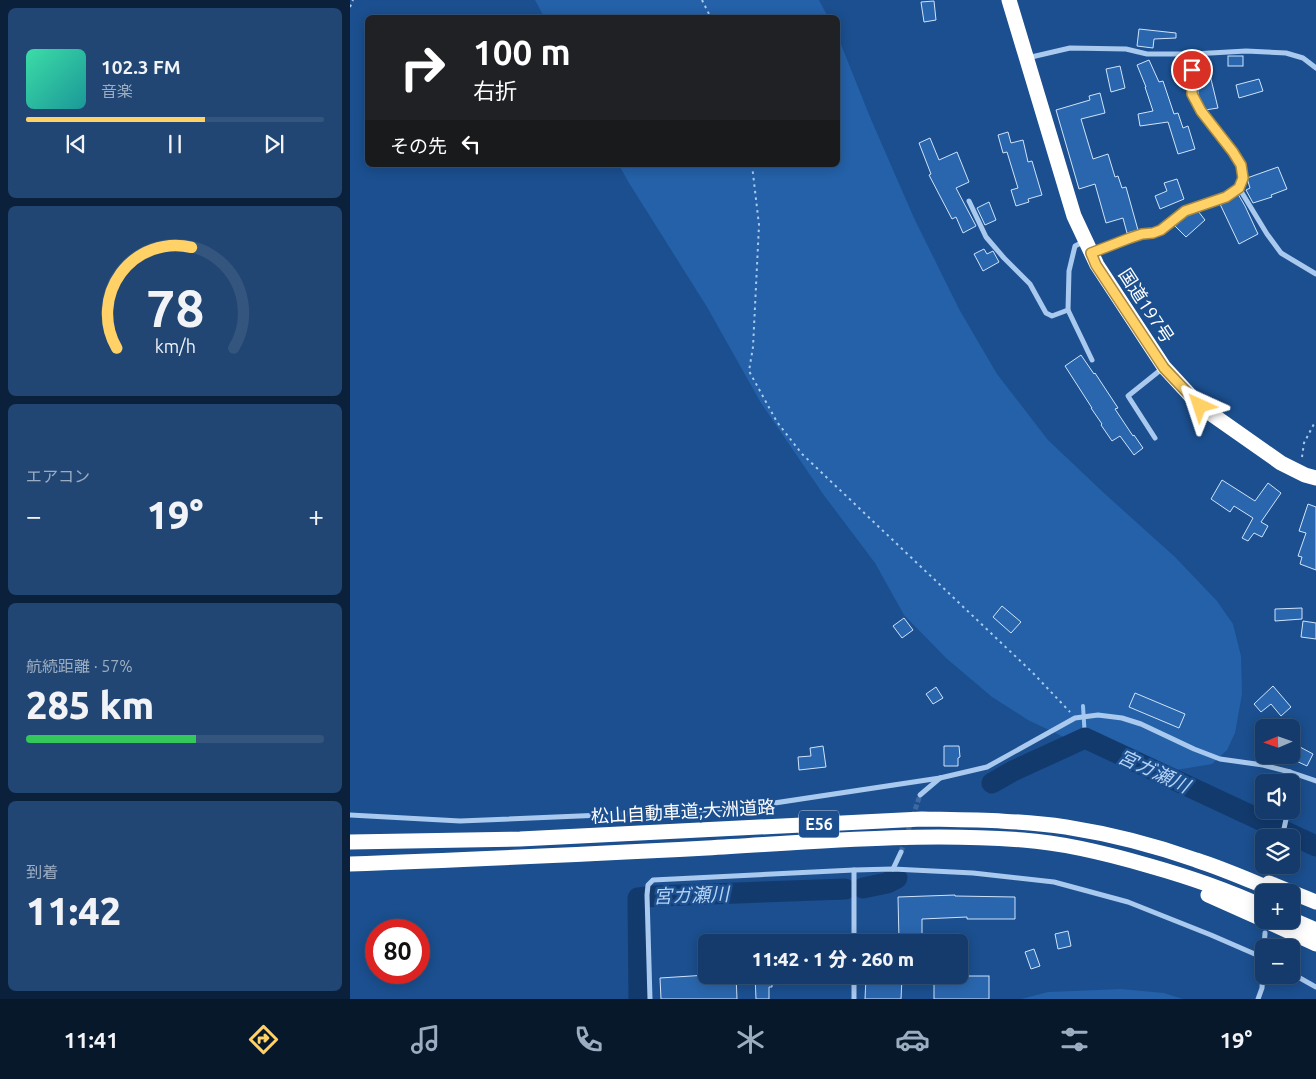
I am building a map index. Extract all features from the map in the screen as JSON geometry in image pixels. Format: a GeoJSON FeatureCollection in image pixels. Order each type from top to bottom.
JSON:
{"type":"FeatureCollection","features":[{"type":"Feature","properties":{"kind":"highway","name":"国道197号"},"geometry":{"type":"LineString","coordinates":[[1009,0],[1074,216],[1096,265],[1164,368],[1200,406],[1281,463],[1316,478]]}},
{"type":"Feature","properties":{"kind":"highway","name":"松山自動車道;大洲道路"},"geometry":{"type":"LineString","coordinates":[[350,842],[520,839],[922,819],[983,820],[1025,822],[1066,827],[1138,842],[1196,860],[1258,884]]}},
{"type":"Feature","properties":{"kind":"highway","name":"松山自動車道;大洲道路"},"geometry":{"type":"LineString","coordinates":[[350,864],[523,858],[865,839],[982,838],[1024,840],[1063,845],[1107,854],[1190,878],[1255,903]]}},
{"type":"Feature","properties":{"kind":"highway"},"geometry":{"type":"LineString","coordinates":[[1196,860],[1260,879],[1316,902]]}},
{"type":"Feature","properties":{"kind":"highway"},"geometry":{"type":"LineString","coordinates":[[1134,861],[1255,920]]}},
{"type":"Feature","properties":{"kind":"highway"},"geometry":{"type":"LineString","coordinates":[[1300,902],[1316,910]]}},
{"type":"Feature","properties":{"kind":"highway"},"geometry":{"type":"LineString","coordinates":[[1300,923],[1316,930]]}},
{"type":"Feature","properties":{"kind":"highway"},"geometry":{"type":"LineString","coordinates":[[1277,929],[1316,944]]}},
{"type":"Feature","properties":{"kind":"street"},"geometry":{"type":"LineString","coordinates":[[1027,58],[1070,48],[1126,49],[1147,54],[1246,51],[1286,53],[1303,58],[1316,68]]}},
{"type":"Feature","properties":{"kind":"street"},"geometry":{"type":"LineString","coordinates":[[1092,360],[1068,310],[1069,271],[1075,246],[1088,246],[1161,230],[1185,211],[1226,197],[1239,188],[1243,178],[1241,165],[1201,111],[1192,94],[1193,54]]}},
{"type":"Feature","properties":{"kind":"street"},"geometry":{"type":"LineString","coordinates":[[1239,188],[1281,253],[1316,274]]}},
{"type":"Feature","properties":{"kind":"street"},"geometry":{"type":"LineString","coordinates":[[969,201],[986,237],[1030,284],[1046,313],[1052,316],[1068,310]]}},
{"type":"Feature","properties":{"kind":"street"},"geometry":{"type":"LineString","coordinates":[[1155,438],[1128,396],[1164,368]]}},
{"type":"Feature","properties":{"kind":"street"},"geometry":{"type":"LineString","coordinates":[[350,815],[460,821],[748,807],[940,778],[987,767],[1075,718],[1098,715],[1122,718],[1141,724],[1220,759],[1263,765],[1316,781]]}},
{"type":"Feature","properties":{"kind":"street"},"geometry":{"type":"LineString","coordinates":[[920,796],[940,778]]}},
{"type":"Feature","properties":{"kind":"street"},"geometry":{"type":"LineString","coordinates":[[893,869],[901,852]]}},
{"type":"Feature","properties":{"kind":"street"},"geometry":{"type":"LineString","coordinates":[[650,999],[647,895],[648,886],[653,880],[893,869],[1054,882],[1128,902],[1255,954]]}},
{"type":"Feature","properties":{"kind":"street"},"geometry":{"type":"LineString","coordinates":[[854,870],[854,934]]}},
{"type":"Feature","properties":{"kind":"street"},"geometry":{"type":"LineString","coordinates":[[1300,978],[1316,987]]}},
{"type":"Feature","properties":{"kind":"street"},"geometry":{"type":"LineString","coordinates":[[854,984],[854,999]]}},
{"type":"Feature","properties":{"kind":"street"},"geometry":{"type":"LineString","coordinates":[[1258,999],[1262,984]]}},
{"type":"Feature","properties":{"kind":"path"},"geometry":{"type":"LineString","coordinates":[[350,7],[353,0]]}},
{"type":"Feature","properties":{"kind":"path"},"geometry":{"type":"LineString","coordinates":[[702,0],[710,15]]}},
{"type":"Feature","properties":{"kind":"path"},"geometry":{"type":"LineString","coordinates":[[752,167],[759,226],[754,347],[749,371],[777,422],[802,454],[1033,673],[1075,718]]}},
{"type":"Feature","properties":{"kind":"path"},"geometry":{"type":"LineString","coordinates":[[1299,472],[1304,442],[1316,422]]}},
{"type":"Feature","properties":{"kind":"shaded area"},"geometry":{"type":"Polygon","coordinates":[[[535,0],[819,0],[827,15],[543,15],[535,0]]]}},
{"type":"Feature","properties":{"kind":"shaded area"},"geometry":{"type":"Polygon","coordinates":[[[840,42],[914,218],[959,309],[997,374],[1048,440],[1175,557],[1217,601],[1233,624],[1241,656],[1242,694],[1235,733],[1227,750],[1212,764],[1170,771],[1128,763],[1107,753],[1070,740],[1028,720],[992,697],[946,658],[904,615],[875,563],[823,494],[761,403],[707,307],[620,167],[840,167],[840,42]]]}},
{"type":"Feature","properties":{"kind":"shaded area"},"geometry":{"type":"Polygon","coordinates":[[[1121,989],[1164,993],[1183,999],[1021,999],[1048,992],[1121,989]]]}},
{"type":"Feature","properties":{"kind":"building"},"geometry":{"type":"Polygon","coordinates":[[[934,1],[936,20],[924,22],[921,2],[934,1]]]}},
{"type":"Feature","properties":{"kind":"building"},"geometry":{"type":"Polygon","coordinates":[[[1139,29],[1176,33],[1176,38],[1154,39],[1153,48],[1137,46],[1139,29]]]}},
{"type":"Feature","properties":{"kind":"building"},"geometry":{"type":"Polygon","coordinates":[[[1228,56],[1243,56],[1243,66],[1228,66],[1228,56]]]}},
{"type":"Feature","properties":{"kind":"building"},"geometry":{"type":"Polygon","coordinates":[[[1149,60],[1159,82],[1163,81],[1174,114],[1178,113],[1183,128],[1188,126],[1195,149],[1178,154],[1168,122],[1140,126],[1138,114],[1153,111],[1137,65],[1149,60]]]}},
{"type":"Feature","properties":{"kind":"building"},"geometry":{"type":"Polygon","coordinates":[[[1120,66],[1125,88],[1111,92],[1106,69],[1120,66]]]}},
{"type":"Feature","properties":{"kind":"building"},"geometry":{"type":"Polygon","coordinates":[[[1210,75],[1218,108],[1205,110],[1199,98],[1197,78],[1210,75]]]}},
{"type":"Feature","properties":{"kind":"building"},"geometry":{"type":"Polygon","coordinates":[[[1259,79],[1263,91],[1239,98],[1236,85],[1259,79]]]}},
{"type":"Feature","properties":{"kind":"building"},"geometry":{"type":"Polygon","coordinates":[[[1100,93],[1105,113],[1081,119],[1093,159],[1108,154],[1115,177],[1118,176],[1122,188],[1126,187],[1138,230],[1127,233],[1123,218],[1106,223],[1095,184],[1079,189],[1056,110],[1090,100],[1089,96],[1100,93]]]}},
{"type":"Feature","properties":{"kind":"building"},"geometry":{"type":"Polygon","coordinates":[[[1008,132],[1011,143],[1023,140],[1028,162],[1032,161],[1042,195],[1028,199],[1029,202],[1016,206],[1011,190],[1018,188],[1007,152],[1003,153],[998,135],[1008,132]]]}},
{"type":"Feature","properties":{"kind":"building"},"geometry":{"type":"Polygon","coordinates":[[[930,138],[939,160],[957,152],[969,182],[956,188],[976,226],[963,233],[956,217],[952,219],[929,175],[931,174],[919,143],[930,138]]]}},
{"type":"Feature","properties":{"kind":"building"},"geometry":{"type":"Polygon","coordinates":[[[1278,167],[1287,189],[1271,195],[1272,197],[1253,203],[1246,190],[1250,188],[1247,178],[1278,167]]]}},
{"type":"Feature","properties":{"kind":"building"},"geometry":{"type":"Polygon","coordinates":[[[1177,179],[1184,199],[1160,209],[1155,196],[1167,191],[1164,183],[1177,179]]]}},
{"type":"Feature","properties":{"kind":"building"},"geometry":{"type":"Polygon","coordinates":[[[1238,194],[1258,234],[1239,244],[1220,204],[1238,194]]]}},
{"type":"Feature","properties":{"kind":"building"},"geometry":{"type":"Polygon","coordinates":[[[989,202],[996,220],[985,225],[977,208],[989,202]]]}},
{"type":"Feature","properties":{"kind":"building"},"geometry":{"type":"Polygon","coordinates":[[[1198,211],[1205,220],[1186,237],[1175,226],[1187,215],[1198,211]]]}},
{"type":"Feature","properties":{"kind":"building"},"geometry":{"type":"Polygon","coordinates":[[[984,249],[987,254],[993,251],[999,262],[983,271],[974,254],[984,249]]]}},
{"type":"Feature","properties":{"kind":"building"},"geometry":{"type":"Polygon","coordinates":[[[1081,355],[1118,408],[1115,409],[1133,436],[1143,448],[1134,455],[1120,436],[1112,441],[1065,366],[1081,355]]]}},
{"type":"Feature","properties":{"kind":"building"},"geometry":{"type":"Polygon","coordinates":[[[1222,480],[1255,501],[1268,483],[1281,493],[1261,522],[1268,526],[1262,537],[1254,533],[1248,541],[1242,538],[1253,518],[1234,506],[1230,512],[1211,499],[1222,480]]]}},
{"type":"Feature","properties":{"kind":"building"},"geometry":{"type":"Polygon","coordinates":[[[1308,504],[1316,507],[1316,570],[1300,564],[1302,557],[1298,556],[1306,533],[1299,531],[1308,504]]]}},
{"type":"Feature","properties":{"kind":"building"},"geometry":{"type":"Polygon","coordinates":[[[1002,606],[1021,622],[1011,633],[993,617],[1002,606]]]}},
{"type":"Feature","properties":{"kind":"building"},"geometry":{"type":"Polygon","coordinates":[[[1302,608],[1302,619],[1275,621],[1275,609],[1302,608]]]}},
{"type":"Feature","properties":{"kind":"building"},"geometry":{"type":"Polygon","coordinates":[[[904,618],[913,630],[902,638],[893,626],[904,618]]]}},
{"type":"Feature","properties":{"kind":"building"},"geometry":{"type":"Polygon","coordinates":[[[1303,621],[1316,623],[1316,639],[1301,637],[1303,621]]]}},
{"type":"Feature","properties":{"kind":"building"},"geometry":{"type":"Polygon","coordinates":[[[1273,686],[1291,707],[1281,716],[1271,704],[1261,712],[1254,704],[1273,686]]]}},
{"type":"Feature","properties":{"kind":"building"},"geometry":{"type":"Polygon","coordinates":[[[936,687],[943,698],[933,704],[926,694],[936,687]]]}},
{"type":"Feature","properties":{"kind":"building"},"geometry":{"type":"Polygon","coordinates":[[[1135,693],[1185,714],[1179,728],[1129,707],[1135,693]]]}},
{"type":"Feature","properties":{"kind":"building"},"geometry":{"type":"Polygon","coordinates":[[[823,746],[826,767],[799,770],[798,757],[811,756],[810,748],[823,746]]]}},
{"type":"Feature","properties":{"kind":"building"},"geometry":{"type":"Polygon","coordinates":[[[944,746],[959,746],[960,757],[958,758],[958,766],[944,766],[944,746]]]}},
{"type":"Feature","properties":{"kind":"building"},"geometry":{"type":"Polygon","coordinates":[[[1300,747],[1313,754],[1307,766],[1300,763],[1300,747]]]}},
{"type":"Feature","properties":{"kind":"building"},"geometry":{"type":"Polygon","coordinates":[[[955,895],[1015,897],[1015,919],[967,919],[967,917],[922,919],[922,934],[899,934],[898,897],[955,895]]]}},
{"type":"Feature","properties":{"kind":"building"},"geometry":{"type":"Polygon","coordinates":[[[1068,931],[1071,946],[1058,949],[1055,934],[1068,931]]]}},
{"type":"Feature","properties":{"kind":"building"},"geometry":{"type":"Polygon","coordinates":[[[1034,949],[1040,966],[1031,969],[1025,952],[1034,949]]]}},
{"type":"Feature","properties":{"kind":"building"},"geometry":{"type":"Polygon","coordinates":[[[698,976],[698,984],[736,984],[737,999],[661,999],[660,978],[698,976]]]}},
{"type":"Feature","properties":{"kind":"building"},"geometry":{"type":"Polygon","coordinates":[[[968,976],[989,976],[989,999],[934,999],[934,984],[968,984],[968,976]]]}},
{"type":"Feature","properties":{"kind":"building"},"geometry":{"type":"Polygon","coordinates":[[[755,984],[772,984],[772,987],[769,987],[769,999],[756,999],[755,984]]]}},
{"type":"Feature","properties":{"kind":"building"},"geometry":{"type":"Polygon","coordinates":[[[866,984],[902,984],[901,999],[865,999],[866,984]]]}},
{"type":"Feature","properties":{"kind":"waterway"},"geometry":{"type":"LineString","coordinates":[[1083,706],[1085,738]]}},
{"type":"Feature","properties":{"kind":"waterway","name":"宮ガ瀬川"},"geometry":{"type":"LineString","coordinates":[[992,783],[1013,771],[1085,738],[1316,846]]}},
{"type":"Feature","properties":{"kind":"waterway","name":"宮ガ瀬川"},"geometry":{"type":"LineString","coordinates":[[863,888],[887,883],[897,878]]}},
{"type":"Feature","properties":{"kind":"waterway","name":"宮ガ瀬川"},"geometry":{"type":"LineString","coordinates":[[639,999],[638,898],[845,889]]}},
{"type":"Feature","properties":{"kind":"tunnel"},"geometry":{"type":"LineString","coordinates":[[901,852],[920,795]]}},
{"type":"Feature","properties":{"kind":"tunnel"},"geometry":{"type":"LineString","coordinates":[[1274,882],[1275,874]]}},
{"type":"Feature","properties":{"kind":"route"},"geometry":{"type":"LineString","coordinates":[[1192,70],[1192,94],[1201,111],[1241,165],[1243,178],[1239,188],[1226,197],[1185,211],[1161,230],[1142,234],[1091,253],[1096,265],[1164,368],[1200,406]]}}]}
